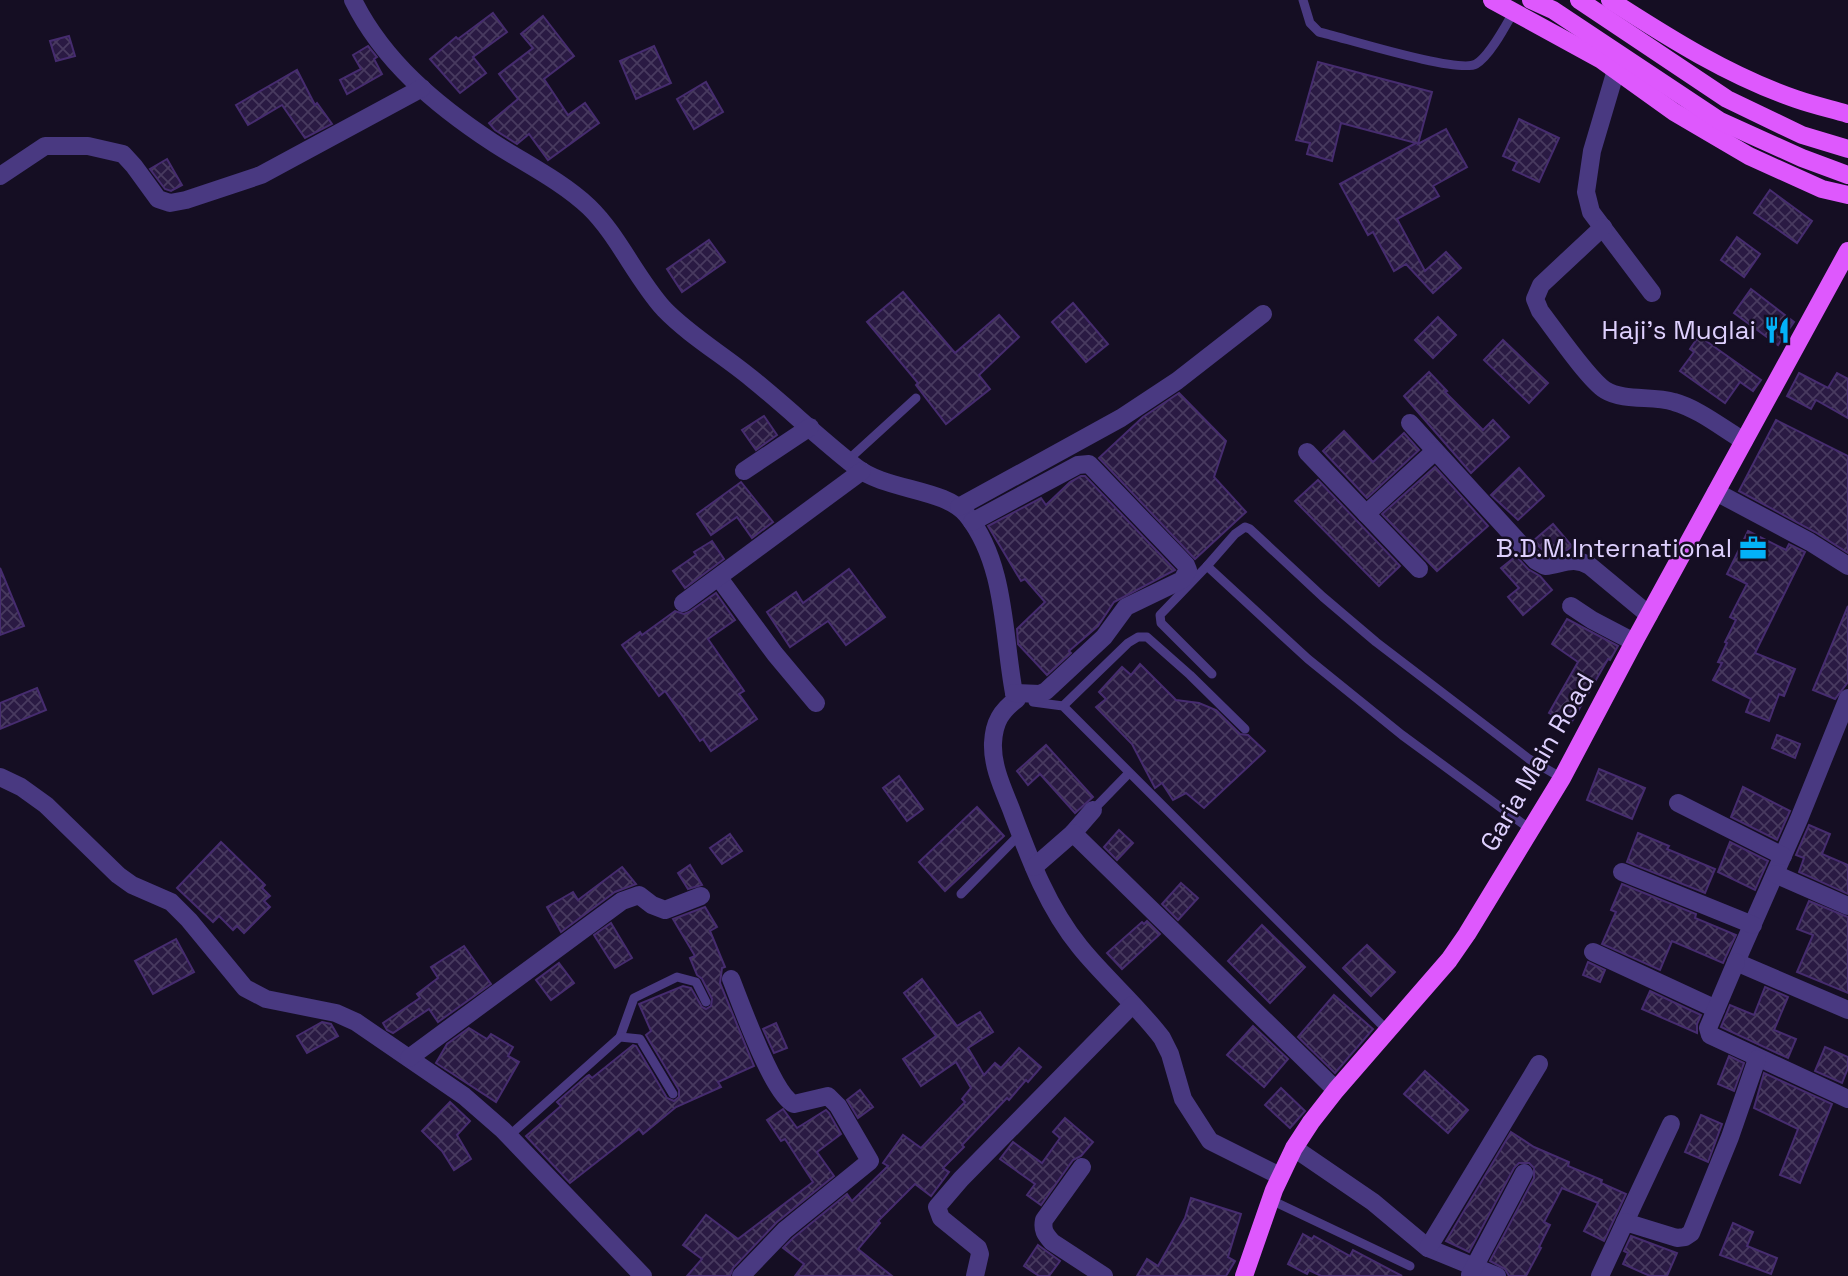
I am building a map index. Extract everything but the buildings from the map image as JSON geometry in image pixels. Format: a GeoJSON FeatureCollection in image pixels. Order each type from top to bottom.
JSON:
{"type":"FeatureCollection","features":[{"type":"Feature","properties":{"kind":"main road"},"geometry":{"type":"LineString","coordinates":[[1492,0],[1600,59],[1674,112],[1749,156],[1822,189],[1848,195]]}},
{"type":"Feature","properties":{"kind":"main road"},"geometry":{"type":"LineString","coordinates":[[1531,0],[1553,10],[1720,121],[1802,159],[1848,175]]}},
{"type":"Feature","properties":{"kind":"main road"},"geometry":{"type":"LineString","coordinates":[[1579,0],[1727,99],[1802,135],[1848,149]]}},
{"type":"Feature","properties":{"kind":"main road"},"geometry":{"type":"LineString","coordinates":[[1610,0],[1664,35],[1733,73],[1796,99],[1848,114]]}},
{"type":"Feature","properties":{"kind":"main road","name":"Garia Main Road"},"geometry":{"type":"LineString","coordinates":[[1244,1276],[1270,1200],[1294,1148],[1336,1090],[1449,960],[1562,778],[1648,615],[1848,251]]}},
{"type":"Feature","properties":{"kind":"street"},"geometry":{"type":"LineString","coordinates":[[353,0],[364,23],[393,62],[435,101],[589,207],[667,312],[855,466],[891,484],[945,500],[959,507],[972,522],[995,576],[1016,696]]}},
{"type":"Feature","properties":{"kind":"street"},"geometry":{"type":"LineString","coordinates":[[1616,70],[1587,178],[1586,192],[1591,212],[1652,293]]}},
{"type":"Feature","properties":{"kind":"street"},"geometry":{"type":"LineString","coordinates":[[0,176],[45,146],[88,146],[123,154],[158,199],[170,203],[186,200],[261,175],[422,88]]}},
{"type":"Feature","properties":{"kind":"street"},"geometry":{"type":"LineString","coordinates":[[1603,228],[1541,285],[1535,299],[1540,311],[1591,376],[1608,391],[1616,395],[1657,398],[1683,405],[1744,441]]}},
{"type":"Feature","properties":{"kind":"street"},"geometry":{"type":"LineString","coordinates":[[959,507],[1121,418],[1177,381],[1263,314]]}},
{"type":"Feature","properties":{"kind":"street"},"geometry":{"type":"LineString","coordinates":[[1410,423],[1536,561],[1545,566],[1560,561],[1581,561],[1648,615]]}},
{"type":"Feature","properties":{"kind":"street"},"geometry":{"type":"LineString","coordinates":[[744,471],[810,427]]}},
{"type":"Feature","properties":{"kind":"street"},"geometry":{"type":"LineString","coordinates":[[1366,514],[1435,451]]}},
{"type":"Feature","properties":{"kind":"street"},"geometry":{"type":"LineString","coordinates":[[1307,452],[1419,569]]}},
{"type":"Feature","properties":{"kind":"street"},"geometry":{"type":"LineString","coordinates":[[972,522],[1084,463],[1089,464],[1186,565],[1188,570],[1182,580],[1126,607],[1104,637],[1046,691],[1016,696],[999,716],[993,747],[999,779],[1020,834],[1052,906],[1075,941],[1162,1038],[1170,1054],[1183,1099],[1210,1141],[1280,1177]]}},
{"type":"Feature","properties":{"kind":"street"},"geometry":{"type":"LineString","coordinates":[[683,603],[719,578],[855,466]]}},
{"type":"Feature","properties":{"kind":"street"},"geometry":{"type":"LineString","coordinates":[[1716,492],[1810,542],[1848,566]]}},
{"type":"Feature","properties":{"kind":"street"},"geometry":{"type":"LineString","coordinates":[[719,578],[775,654],[816,703]]}},
{"type":"Feature","properties":{"kind":"street"},"geometry":{"type":"LineString","coordinates":[[1571,606],[1634,642]]}},
{"type":"Feature","properties":{"kind":"street"},"geometry":{"type":"LineString","coordinates":[[1848,698],[1708,1028],[1710,1035],[1848,1099]]}},
{"type":"Feature","properties":{"kind":"street"},"geometry":{"type":"LineString","coordinates":[[0,777],[21,787],[46,805],[118,875],[132,885],[171,902],[245,988],[266,999],[336,1013],[356,1022],[464,1096],[509,1136],[643,1276]]}},
{"type":"Feature","properties":{"kind":"street"},"geometry":{"type":"LineString","coordinates":[[1678,803],[1783,856]]}},
{"type":"Feature","properties":{"kind":"street"},"geometry":{"type":"LineString","coordinates":[[1034,867],[1073,833],[1093,810]]}},
{"type":"Feature","properties":{"kind":"street"},"geometry":{"type":"LineString","coordinates":[[1073,833],[1336,1090]]}},
{"type":"Feature","properties":{"kind":"street"},"geometry":{"type":"LineString","coordinates":[[1622,872],[1752,925]]}},
{"type":"Feature","properties":{"kind":"street"},"geometry":{"type":"LineString","coordinates":[[1775,874],[1848,906]]}},
{"type":"Feature","properties":{"kind":"street"},"geometry":{"type":"LineString","coordinates":[[409,1058],[622,901],[639,895],[652,905],[665,910],[701,896]]}},
{"type":"Feature","properties":{"kind":"street"},"geometry":{"type":"LineString","coordinates":[[1593,951],[1716,1009]]}},
{"type":"Feature","properties":{"kind":"street"},"geometry":{"type":"LineString","coordinates":[[1736,962],[1848,1010]]}},
{"type":"Feature","properties":{"kind":"street"},"geometry":{"type":"LineString","coordinates":[[731,979],[758,1046],[784,1097],[794,1104],[828,1096],[838,1106],[870,1161],[785,1230],[741,1276]]}},
{"type":"Feature","properties":{"kind":"street"},"geometry":{"type":"LineString","coordinates":[[975,1276],[980,1254],[978,1248],[940,1218],[937,1207],[961,1179],[1132,1005]]}},
{"type":"Feature","properties":{"kind":"street"},"geometry":{"type":"LineString","coordinates":[[1625,1222],[1677,1238],[1691,1233],[1758,1059]]}},
{"type":"Feature","properties":{"kind":"street"},"geometry":{"type":"LineString","coordinates":[[1428,1248],[1539,1064]]}},
{"type":"Feature","properties":{"kind":"street"},"geometry":{"type":"LineString","coordinates":[[1600,1276],[1671,1124]]}},
{"type":"Feature","properties":{"kind":"street"},"geometry":{"type":"LineString","coordinates":[[1294,1148],[1373,1202],[1428,1248],[1471,1271],[1497,1276]]}},
{"type":"Feature","properties":{"kind":"street"},"geometry":{"type":"LineString","coordinates":[[1082,1167],[1044,1220],[1042,1228],[1052,1242],[1104,1276]]}},
{"type":"Feature","properties":{"kind":"street"},"geometry":{"type":"LineString","coordinates":[[1471,1271],[1524,1173]]}},
{"type":"Feature","properties":{"kind":"lane"},"geometry":{"type":"LineString","coordinates":[[1303,0],[1310,23],[1319,32],[1422,59],[1465,67],[1482,59],[1514,12]]}},
{"type":"Feature","properties":{"kind":"lane"},"geometry":{"type":"LineString","coordinates":[[855,466],[916,398]]}},
{"type":"Feature","properties":{"kind":"lane"},"geometry":{"type":"LineString","coordinates":[[1212,674],[1161,623],[1160,614],[1235,534],[1245,527],[1250,528],[1323,597],[1376,642],[1529,759],[1562,778]]}},
{"type":"Feature","properties":{"kind":"lane"},"geometry":{"type":"LineString","coordinates":[[1207,566],[1319,668],[1402,735],[1530,829]]}},
{"type":"Feature","properties":{"kind":"lane"},"geometry":{"type":"LineString","coordinates":[[1063,706],[1128,643],[1138,637],[1147,637],[1245,729]]}},
{"type":"Feature","properties":{"kind":"lane"},"geometry":{"type":"LineString","coordinates":[[1016,696],[1063,706],[1388,1031]]}},
{"type":"Feature","properties":{"kind":"lane"},"geometry":{"type":"LineString","coordinates":[[1093,810],[1129,773]]}},
{"type":"Feature","properties":{"kind":"lane"},"geometry":{"type":"LineString","coordinates":[[961,894],[1020,834]]}},
{"type":"Feature","properties":{"kind":"lane"},"geometry":{"type":"LineString","coordinates":[[509,1136],[620,1037],[634,998],[677,978],[696,982],[706,1002]]}},
{"type":"Feature","properties":{"kind":"lane"},"geometry":{"type":"LineString","coordinates":[[620,1037],[640,1039],[673,1094]]}},
{"type":"Feature","properties":{"kind":"lane"},"geometry":{"type":"LineString","coordinates":[[1270,1200],[1410,1266]]}},
{"type":"Feature","properties":{"kind":"place","name":"Haji's Muglai"},"geometry":{"type":"Point","coordinates":[1777,330]}},
{"type":"Feature","properties":{"kind":"place","name":"B.D.M.International"},"geometry":{"type":"Point","coordinates":[1753,548]}}]}
